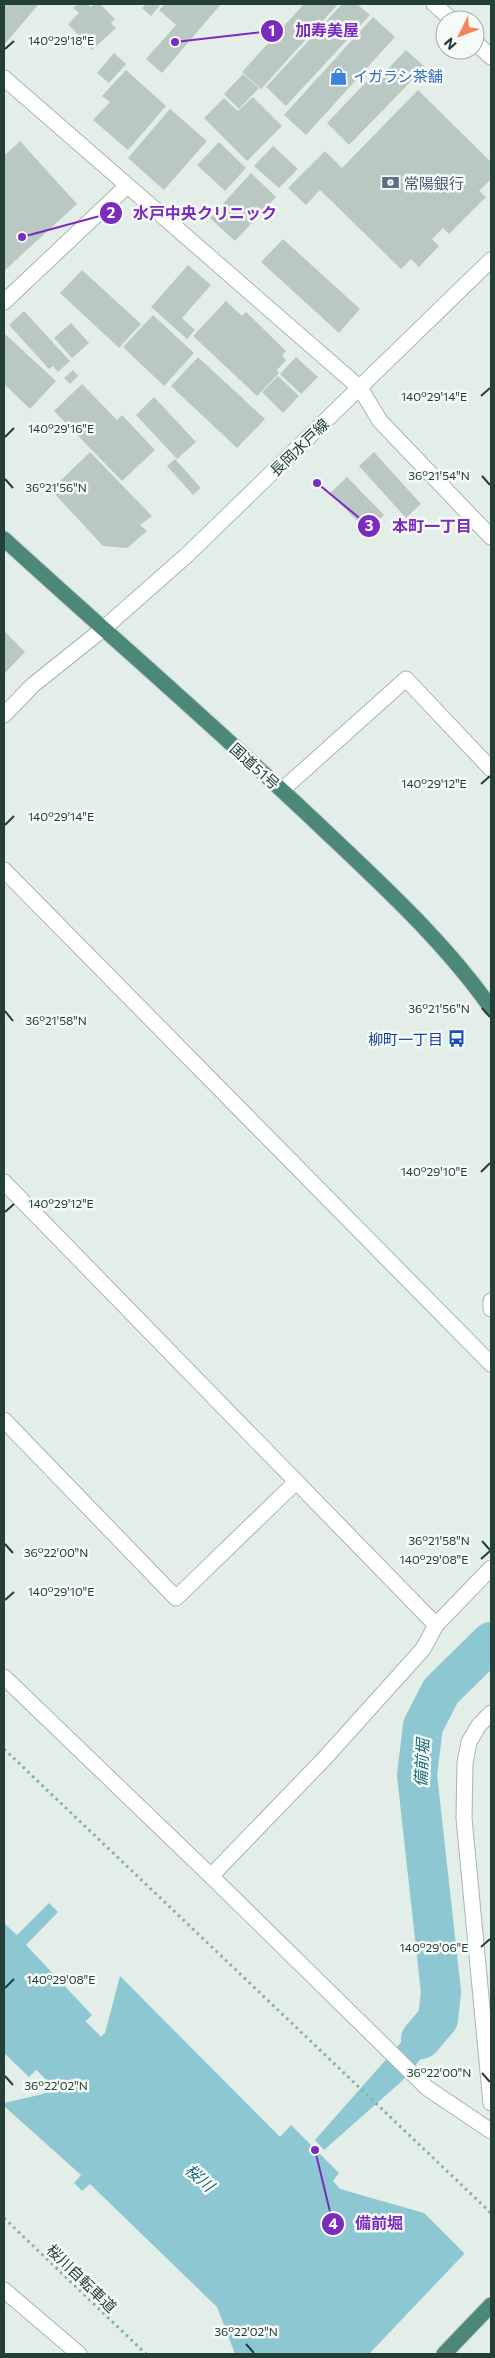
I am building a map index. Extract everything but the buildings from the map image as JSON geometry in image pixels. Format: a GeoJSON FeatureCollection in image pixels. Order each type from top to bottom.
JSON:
{"type":"FeatureCollection","features":[{"type":"Feature","properties":{"kind":"highway","name":"国道51号"},"geometry":{"type":"LineString","coordinates":[[4,539],[282,790],[388,891],[446,952],[491,1008]]}},
{"type":"Feature","properties":{"kind":"highway"},"geometry":{"type":"LineString","coordinates":[[444,2354],[491,2304]]}},
{"type":"Feature","properties":{"kind":"street"},"geometry":{"type":"LineString","coordinates":[[4,78],[360,388],[380,420],[491,537]]}},
{"type":"Feature","properties":{"kind":"street"},"geometry":{"type":"LineString","coordinates":[[4,302],[127,186]]}},
{"type":"Feature","properties":{"kind":"street","name":"長岡水戸線"},"geometry":{"type":"LineString","coordinates":[[4,715],[34,685],[103,630],[158,582],[491,260]]}},
{"type":"Feature","properties":{"kind":"street"},"geometry":{"type":"LineString","coordinates":[[282,790],[406,679],[491,769]]}},
{"type":"Feature","properties":{"kind":"street"},"geometry":{"type":"LineString","coordinates":[[4,870],[491,1364]]}},
{"type":"Feature","properties":{"kind":"street"},"geometry":{"type":"LineString","coordinates":[[4,1182],[436,1625]]}},
{"type":"Feature","properties":{"kind":"street"},"geometry":{"type":"LineString","coordinates":[[491,1301],[491,1309]]}},
{"type":"Feature","properties":{"kind":"street"},"geometry":{"type":"LineString","coordinates":[[4,1420],[176,1598],[296,1482]]}},
{"type":"Feature","properties":{"kind":"street"},"geometry":{"type":"LineString","coordinates":[[211,1876],[324,1760],[423,1649],[436,1625],[491,1568]]}},
{"type":"Feature","properties":{"kind":"street"},"geometry":{"type":"LineString","coordinates":[[4,1677],[380,2040],[427,2088],[491,2131]]}},
{"type":"Feature","properties":{"kind":"street"},"geometry":{"type":"LineString","coordinates":[[491,1713],[479,1725],[469,1742],[465,1763],[464,1809],[491,2103]]}},
{"type":"Feature","properties":{"kind":"street"},"geometry":{"type":"LineString","coordinates":[[4,2290],[78,2354]]}},
{"type":"Feature","properties":{"kind":"path"},"geometry":{"type":"LineString","coordinates":[[4,1750],[491,2213]]}},
{"type":"Feature","properties":{"kind":"path","name":"桜川自転車道"},"geometry":{"type":"LineString","coordinates":[[4,2218],[146,2354]]}},
{"type":"Feature","properties":{"kind":"water"},"geometry":{"type":"Polygon","coordinates":[[[49,1903],[58,1912],[26,1945],[92,2015],[29,2077],[4,2053],[4,1923],[17,1935],[49,1903]]]}},
{"type":"Feature","properties":{"kind":"water"},"geometry":{"type":"Polygon","coordinates":[[[120,1976],[280,2137],[291,2125],[339,2173],[333,2181],[340,2189],[424,2213],[491,2280],[491,2354],[235,2354],[217,2307],[90,2184],[82,2191],[74,2183],[81,2175],[4,2106],[4,2103],[43,2094],[105,2033],[120,1976]]]}},
{"type":"Feature","properties":{"kind":"water"},"geometry":{"type":"Polygon","coordinates":[[[428,1990],[454,1993],[447,2028],[402,2081],[324,2150],[315,2140],[427,2013],[428,1990]]]}},
{"type":"Feature","properties":{"kind":"pier"},"geometry":{"type":"Polygon","coordinates":[[[466,2252],[491,2277],[491,2354],[369,2354],[466,2252]]]}},
{"type":"Feature","properties":{"kind":"waterway","name":"備前堀"},"geometry":{"type":"LineString","coordinates":[[421,2039],[438,2019],[441,1992],[417,1775],[423,1726],[441,1691],[491,1642]]}},
{"type":"Feature","properties":{"kind":"waterway","name":"桜川"},"geometry":{"type":"LineString","coordinates":[[4,1989],[143,2127]]}},
{"type":"Feature","properties":{"kind":"place","name":"加寿美屋"},"geometry":{"type":"Point","coordinates":[175,42]}},
{"type":"Feature","properties":{"kind":"place","name":"イガラシ茶舗"},"geometry":{"type":"Point","coordinates":[339,76]}},
{"type":"Feature","properties":{"kind":"place","name":"常陽銀行"},"geometry":{"type":"Point","coordinates":[390,183]}},
{"type":"Feature","properties":{"kind":"place","name":"水戸中央クリニック"},"geometry":{"type":"Point","coordinates":[22,237]}},
{"type":"Feature","properties":{"kind":"place","name":"本町一丁目"},"geometry":{"type":"Point","coordinates":[317,483]}},
{"type":"Feature","properties":{"kind":"place","name":"柳町一丁目"},"geometry":{"type":"Point","coordinates":[457,1039]}},
{"type":"Feature","properties":{"kind":"place","name":"備前堀"},"geometry":{"type":"Point","coordinates":[315,2150]}}]}
